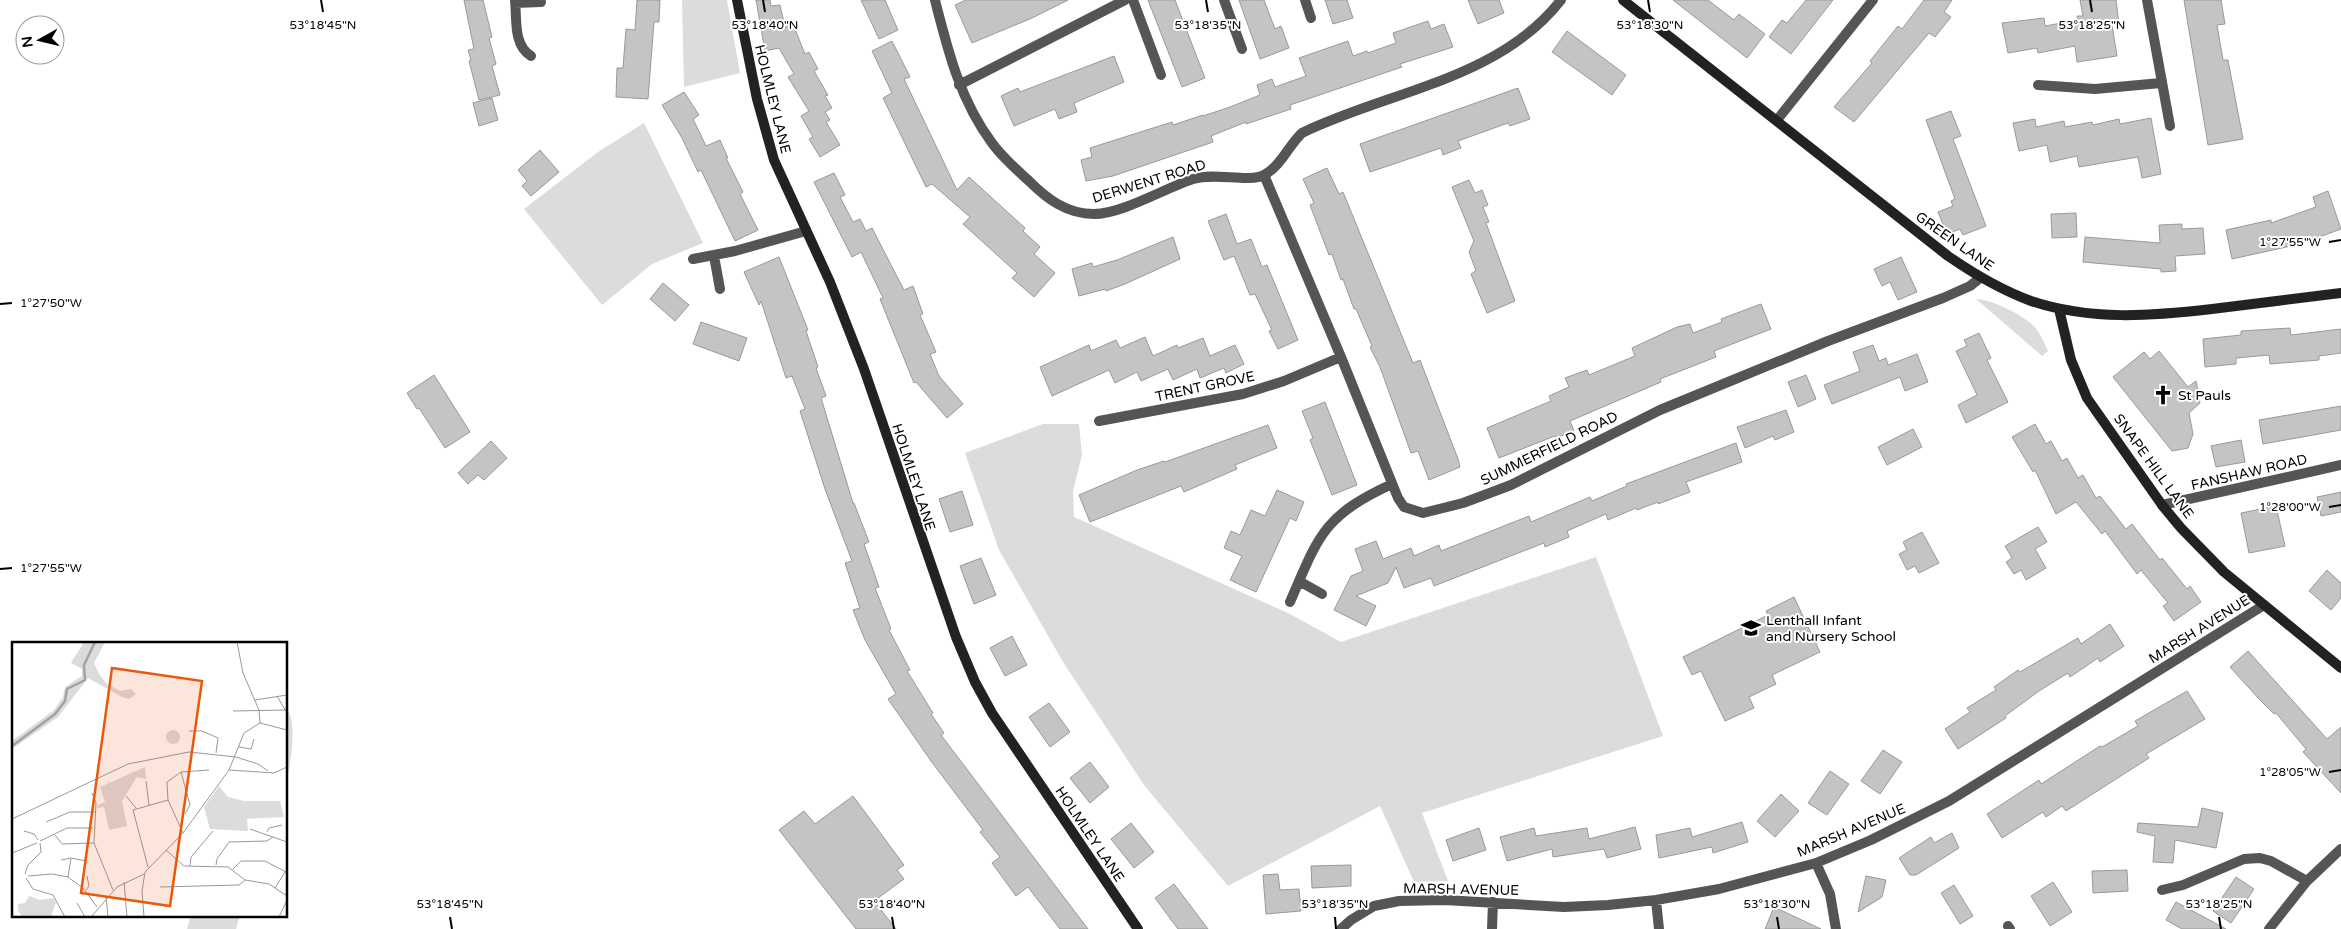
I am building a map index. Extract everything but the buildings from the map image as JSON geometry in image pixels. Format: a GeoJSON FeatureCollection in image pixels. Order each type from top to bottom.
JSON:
{"type":"FeatureCollection","features":[{"type":"Feature","properties":{"kind":"main road","name":"HOLMLEY LANE"},"geometry":{"type":"LineString","coordinates":[[738,0],[757,99],[774,160],[830,282],[864,369],[934,579],[975,682],[1019,754],[1138,929]]}},
{"type":"Feature","properties":{"kind":"main road","name":"GREEN LANE"},"geometry":{"type":"LineString","coordinates":[[1623,0],[1940,250],[1980,278],[2032,301],[2059,309],[2102,315],[2149,316],[2341,293]]}},
{"type":"Feature","properties":{"kind":"main road","name":"SNAPE HILL LANE"},"geometry":{"type":"LineString","coordinates":[[2059,309],[2071,360],[2087,398],[2162,505],[2181,528],[2224,572],[2341,667]]}},
{"type":"Feature","properties":{"kind":"street","name":"DERWENT ROAD"},"geometry":{"type":"LineString","coordinates":[[935,0],[959,85],[975,118],[993,144],[1041,193],[1056,204],[1075,212],[1096,214],[1194,179],[1212,175],[1251,178],[1264,175]]}},
{"type":"Feature","properties":{"kind":"street"},"geometry":{"type":"LineString","coordinates":[[959,85],[1125,0]]}},
{"type":"Feature","properties":{"kind":"street"},"geometry":{"type":"LineString","coordinates":[[1133,0],[1161,76]]}},
{"type":"Feature","properties":{"kind":"street"},"geometry":{"type":"LineString","coordinates":[[1224,0],[1242,49]]}},
{"type":"Feature","properties":{"kind":"street"},"geometry":{"type":"LineString","coordinates":[[1305,0],[1311,18]]}},
{"type":"Feature","properties":{"kind":"street"},"geometry":{"type":"LineString","coordinates":[[1264,175],[1275,167],[1302,133],[1488,60],[1534,27],[1553,11],[1561,0]]}},
{"type":"Feature","properties":{"kind":"street"},"geometry":{"type":"LineString","coordinates":[[1777,120],[1873,0]]}},
{"type":"Feature","properties":{"kind":"street"},"geometry":{"type":"LineString","coordinates":[[2147,0],[2170,126]]}},
{"type":"Feature","properties":{"kind":"street"},"geometry":{"type":"LineString","coordinates":[[531,56],[523,51],[519,44],[515,1],[541,2]]}},
{"type":"Feature","properties":{"kind":"street"},"geometry":{"type":"LineString","coordinates":[[2038,85],[2096,89],[2161,82]]}},
{"type":"Feature","properties":{"kind":"street","name":"SUMMERFIELD ROAD"},"geometry":{"type":"LineString","coordinates":[[1264,175],[1392,484],[1404,507],[1413,512],[1423,513],[1463,503],[1511,485],[1660,410],[1828,341],[1943,298],[1970,286],[1980,278]]}},
{"type":"Feature","properties":{"kind":"street"},"geometry":{"type":"LineString","coordinates":[[693,259],[714,256],[806,231]]}},
{"type":"Feature","properties":{"kind":"street"},"geometry":{"type":"LineString","coordinates":[[714,256],[720,289]]}},
{"type":"Feature","properties":{"kind":"street","name":"TRENT GROVE"},"geometry":{"type":"LineString","coordinates":[[1099,421],[1243,394],[1284,381],[1341,357]]}},
{"type":"Feature","properties":{"kind":"street","name":"FANSHAW ROAD"},"geometry":{"type":"LineString","coordinates":[[2162,505],[2341,465]]}},
{"type":"Feature","properties":{"kind":"street"},"geometry":{"type":"LineString","coordinates":[[1290,602],[1317,540],[1329,524],[1343,510],[1360,499],[1392,484]]}},
{"type":"Feature","properties":{"kind":"street"},"geometry":{"type":"LineString","coordinates":[[1299,581],[1322,594]]}},
{"type":"Feature","properties":{"kind":"street","name":"MARSH AVENUE"},"geometry":{"type":"LineString","coordinates":[[1341,929],[1351,920],[1374,906],[1399,900],[1494,902],[1564,907],[1656,900],[1727,887],[1816,863],[1871,840],[1949,801],[2264,605]]}},
{"type":"Feature","properties":{"kind":"street"},"geometry":{"type":"LineString","coordinates":[[2268,929],[2308,881],[2341,849]]}},
{"type":"Feature","properties":{"kind":"street"},"geometry":{"type":"LineString","coordinates":[[2162,890],[2183,885],[2244,859],[2260,858],[2308,881]]}},
{"type":"Feature","properties":{"kind":"street"},"geometry":{"type":"LineString","coordinates":[[1816,863],[1830,894],[1836,929]]}},
{"type":"Feature","properties":{"kind":"street"},"geometry":{"type":"LineString","coordinates":[[1656,900],[1659,929]]}},
{"type":"Feature","properties":{"kind":"street"},"geometry":{"type":"LineString","coordinates":[[1492,929],[1494,902]]}},
{"type":"Feature","properties":{"kind":"shaded area"},"geometry":{"type":"Polygon","coordinates":[[[682,0],[727,0],[740,73],[684,87],[682,0]]]}},
{"type":"Feature","properties":{"kind":"shaded area"},"geometry":{"type":"Polygon","coordinates":[[[644,123],[703,243],[652,264],[602,305],[524,209],[598,152],[644,123]]]}},
{"type":"Feature","properties":{"kind":"shaded area"},"geometry":{"type":"Polygon","coordinates":[[[1976,299],[1998,305],[2029,322],[2038,332],[2048,351],[2042,356],[1976,299]]]}},
{"type":"Feature","properties":{"kind":"shaded area"},"geometry":{"type":"Polygon","coordinates":[[[1043,424],[1079,424],[1082,455],[1073,491],[1074,517],[1290,614],[1341,642],[1596,557],[1663,736],[1422,813],[1448,881],[1414,882],[1380,806],[1228,886],[1144,785],[1063,662],[999,550],[965,453],[1043,424]]]}},
{"type":"Feature","properties":{"kind":"shaded area"},"geometry":{"type":"Polygon","coordinates":[[[288,712],[293,734],[288,775],[288,712]]]}},
{"type":"Feature","properties":{"kind":"shaded area"},"geometry":{"type":"Polygon","coordinates":[[[191,916],[240,916],[236,929],[187,929],[191,916]]]}},
{"type":"Feature","properties":{"kind":"place","name":"St Pauls"},"geometry":{"type":"Point","coordinates":[2163,395]}},
{"type":"Feature","properties":{"kind":"place","name":"Lenthall Infant and Nursery School"},"geometry":{"type":"Point","coordinates":[1751,628]}}]}
